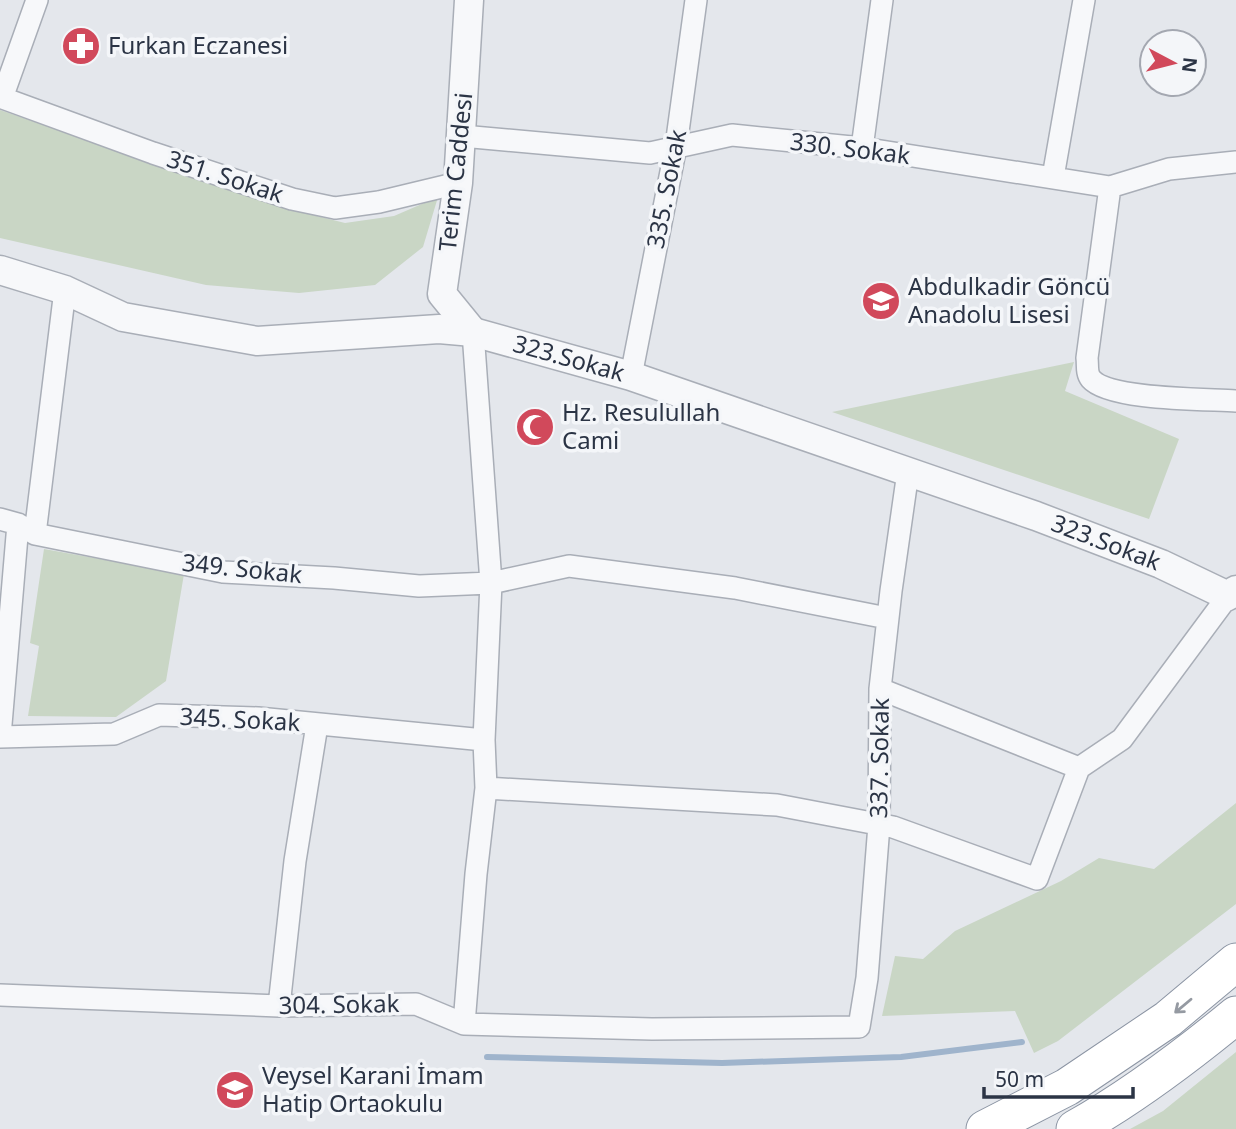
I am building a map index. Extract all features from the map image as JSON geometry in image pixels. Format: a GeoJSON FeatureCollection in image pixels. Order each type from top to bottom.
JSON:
{"type":"FeatureCollection","features":[{"type":"Feature","properties":{"kind":"highway"},"geometry":{"type":"LineString","coordinates":[[985,1129],[1067,1087],[1168,1019],[1236,962]]}},
{"type":"Feature","properties":{"kind":"highway"},"geometry":{"type":"LineString","coordinates":[[1075,1129],[1187,1055],[1236,1015]]}},
{"type":"Feature","properties":{"kind":"street"},"geometry":{"type":"LineString","coordinates":[[1,97],[37,0]]}},
{"type":"Feature","properties":{"kind":"street","name":"Terim Caddesi"},"geometry":{"type":"LineString","coordinates":[[469,0],[458,183],[442,294],[472,332]]}},
{"type":"Feature","properties":{"kind":"street","name":"335. Sokak"},"geometry":{"type":"LineString","coordinates":[[631,376],[676,146],[696,0]]}},
{"type":"Feature","properties":{"kind":"street"},"geometry":{"type":"LineString","coordinates":[[862,148],[882,0]]}},
{"type":"Feature","properties":{"kind":"street"},"geometry":{"type":"LineString","coordinates":[[1053,177],[1084,0]]}},
{"type":"Feature","properties":{"kind":"street","name":"351. Sokak"},"geometry":{"type":"LineString","coordinates":[[1,97],[292,200],[335,208],[379,202],[458,183]]}},
{"type":"Feature","properties":{"kind":"street","name":"330. Sokak"},"geometry":{"type":"LineString","coordinates":[[462,136],[650,153],[732,135],[862,148],[1110,187],[1169,169],[1236,162]]}},
{"type":"Feature","properties":{"kind":"street"},"geometry":{"type":"LineString","coordinates":[[1110,187],[1087,358],[1088,375],[1104,387],[1150,397],[1236,401]]}},
{"type":"Feature","properties":{"kind":"street","name":"323.Sokak"},"geometry":{"type":"LineString","coordinates":[[0,270],[65,290],[123,317],[257,341],[439,329],[472,332],[631,376],[1036,516],[1232,593]]}},
{"type":"Feature","properties":{"kind":"street"},"geometry":{"type":"LineString","coordinates":[[0,737],[18,526],[65,290]]}},
{"type":"Feature","properties":{"kind":"street"},"geometry":{"type":"LineString","coordinates":[[464,1024],[486,788],[484,740],[491,583],[472,332]]}},
{"type":"Feature","properties":{"kind":"street","name":"337. Sokak"},"geometry":{"type":"LineString","coordinates":[[842,1027],[859,1027],[867,978],[879,825],[880,689],[887,618],[908,472]]}},
{"type":"Feature","properties":{"kind":"street","name":"349. Sokak"},"geometry":{"type":"LineString","coordinates":[[18,526],[223,572],[419,586],[491,583],[569,566],[735,588],[887,618]]}},
{"type":"Feature","properties":{"kind":"street"},"geometry":{"type":"LineString","coordinates":[[486,788],[777,805],[925,837],[1037,879],[1079,768],[1122,739],[1232,593]]}},
{"type":"Feature","properties":{"kind":"street"},"geometry":{"type":"LineString","coordinates":[[880,689],[1079,768]]}},
{"type":"Feature","properties":{"kind":"street","name":"345. Sokak"},"geometry":{"type":"LineString","coordinates":[[0,737],[114,734],[159,715],[258,718],[484,740]]}},
{"type":"Feature","properties":{"kind":"street"},"geometry":{"type":"LineString","coordinates":[[279,1006],[295,861],[317,725]]}},
{"type":"Feature","properties":{"kind":"street","name":"304. Sokak"},"geometry":{"type":"LineString","coordinates":[[0,995],[279,1006],[416,1004],[464,1024],[652,1029],[842,1027]]}},
{"type":"Feature","properties":{"kind":"green space"},"geometry":{"type":"Polygon","coordinates":[[[0,110],[297,211],[345,223],[394,216],[438,197],[423,247],[375,285],[299,293],[206,285],[0,238],[0,110]]]}},
{"type":"Feature","properties":{"kind":"green space"},"geometry":{"type":"Polygon","coordinates":[[[1074,362],[1065,391],[1179,439],[1149,519],[832,412],[1074,362]]]}},
{"type":"Feature","properties":{"kind":"green space"},"geometry":{"type":"Polygon","coordinates":[[[44,549],[184,574],[166,681],[116,717],[28,716],[39,646],[30,643],[44,549]]]}},
{"type":"Feature","properties":{"kind":"green space"},"geometry":{"type":"Polygon","coordinates":[[[1236,803],[1236,904],[1058,1041],[1034,1053],[1015,1011],[882,1016],[895,956],[923,959],[955,931],[1061,881],[1099,858],[1154,869],[1236,803]]]}},
{"type":"Feature","properties":{"kind":"green space"},"geometry":{"type":"Polygon","coordinates":[[[1236,1052],[1236,1129],[1130,1129],[1163,1111],[1236,1052]]]}},
{"type":"Feature","properties":{"kind":"waterway"},"geometry":{"type":"LineString","coordinates":[[487,1057],[722,1063],[901,1057],[1022,1042]]}},
{"type":"Feature","properties":{"kind":"place","name":"Furkan Eczanesi"},"geometry":{"type":"Point","coordinates":[81,46]}},
{"type":"Feature","properties":{"kind":"place","name":"Abdulkadir Göncü Anadolu Lisesi"},"geometry":{"type":"Point","coordinates":[881,301]}},
{"type":"Feature","properties":{"kind":"place","name":"Hz. Resulullah Cami"},"geometry":{"type":"Point","coordinates":[535,427]}},
{"type":"Feature","properties":{"kind":"place","name":"Veysel Karani İmam Hatip Ortaokulu"},"geometry":{"type":"Point","coordinates":[235,1090]}}]}
